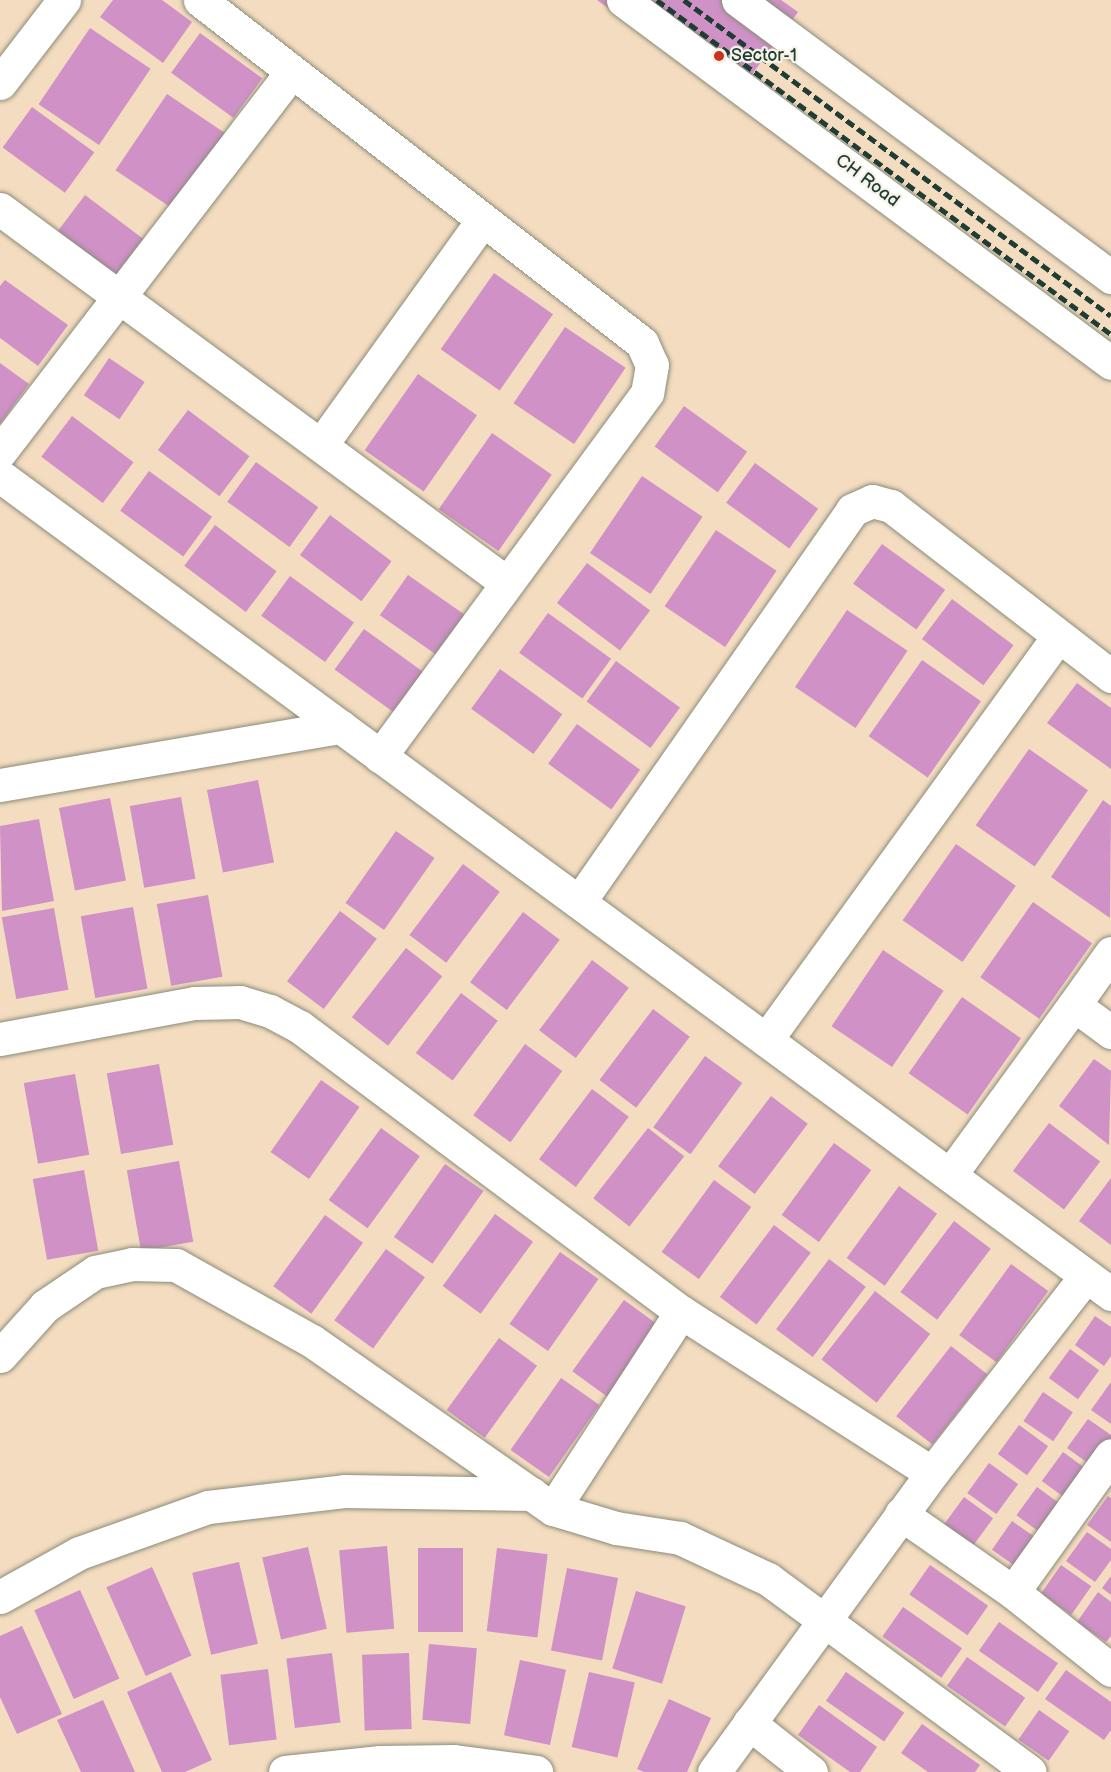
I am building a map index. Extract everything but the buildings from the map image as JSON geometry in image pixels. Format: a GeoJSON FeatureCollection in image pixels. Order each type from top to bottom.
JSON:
{"type":"FeatureCollection","features":[{"type":"Feature","properties":{"kind":"street"},"geometry":{"type":"LineString","coordinates":[[0,83],[64,0]]}},
{"type":"Feature","properties":{"kind":"street"},"geometry":{"type":"LineString","coordinates":[[200,0],[642,343],[652,365],[647,393],[380,756]]}},
{"type":"Feature","properties":{"kind":"street","name":"CH Road"},"geometry":{"type":"LineString","coordinates":[[623,0],[1111,363]]}},
{"type":"Feature","properties":{"kind":"street"},"geometry":{"type":"LineString","coordinates":[[738,0],[1111,277]]}},
{"type":"Feature","properties":{"kind":"street"},"geometry":{"type":"LineString","coordinates":[[0,452],[121,298],[292,72]]}},
{"type":"Feature","properties":{"kind":"street"},"geometry":{"type":"LineString","coordinates":[[0,208],[507,583]]}},
{"type":"Feature","properties":{"kind":"street"},"geometry":{"type":"LineString","coordinates":[[321,445],[482,221]]}},
{"type":"Feature","properties":{"kind":"street"},"geometry":{"type":"LineString","coordinates":[[0,476],[1099,1285],[932,1473],[714,1772]]}},
{"type":"Feature","properties":{"kind":"street"},"geometry":{"type":"LineString","coordinates":[[579,902],[852,510],[872,501],[891,506],[1111,676]]}},
{"type":"Feature","properties":{"kind":"street"},"geometry":{"type":"LineString","coordinates":[[766,1040],[1058,637]]}},
{"type":"Feature","properties":{"kind":"street"},"geometry":{"type":"LineString","coordinates":[[0,785],[341,727]]}},
{"type":"Feature","properties":{"kind":"street"},"geometry":{"type":"LineString","coordinates":[[950,1175],[1111,953]]}},
{"type":"Feature","properties":{"kind":"street"},"geometry":{"type":"LineString","coordinates":[[0,1039],[194,1003],[240,1002],[270,1011],[300,1027],[681,1312],[932,1473]]}},
{"type":"Feature","properties":{"kind":"street"},"geometry":{"type":"LineString","coordinates":[[1074,1005],[1111,1032]]}},
{"type":"Feature","properties":{"kind":"street"},"geometry":{"type":"LineString","coordinates":[[0,1356],[45,1306],[95,1272],[132,1264],[176,1265],[312,1341],[542,1502],[616,1528],[680,1538],[768,1579],[1030,1772]]}},
{"type":"Feature","properties":{"kind":"street"},"geometry":{"type":"LineString","coordinates":[[542,1502],[681,1312]]}},
{"type":"Feature","properties":{"kind":"street"},"geometry":{"type":"LineString","coordinates":[[1013,1592],[1111,1455]]}},
{"type":"Feature","properties":{"kind":"street"},"geometry":{"type":"LineString","coordinates":[[0,1597],[79,1553],[208,1508],[344,1491],[542,1502]]}},
{"type":"Feature","properties":{"kind":"street"},"geometry":{"type":"LineString","coordinates":[[901,1514],[1108,1660]]}},
{"type":"Feature","properties":{"kind":"street"},"geometry":{"type":"LineString","coordinates":[[749,1723],[811,1772]]}},
{"type":"Feature","properties":{"kind":"street"},"geometry":{"type":"LineString","coordinates":[[285,1772],[380,1762],[454,1761],[536,1772]]}},
{"type":"Feature","properties":{"kind":"railway"},"geometry":{"type":"LineString","coordinates":[[657,0],[1111,334]]}},
{"type":"Feature","properties":{"kind":"railway"},"geometry":{"type":"LineString","coordinates":[[684,0],[1111,316]]}},
{"type":"Feature","properties":{"kind":"place","name":"Sector-1"},"geometry":{"type":"Point","coordinates":[719,56]}}]}
